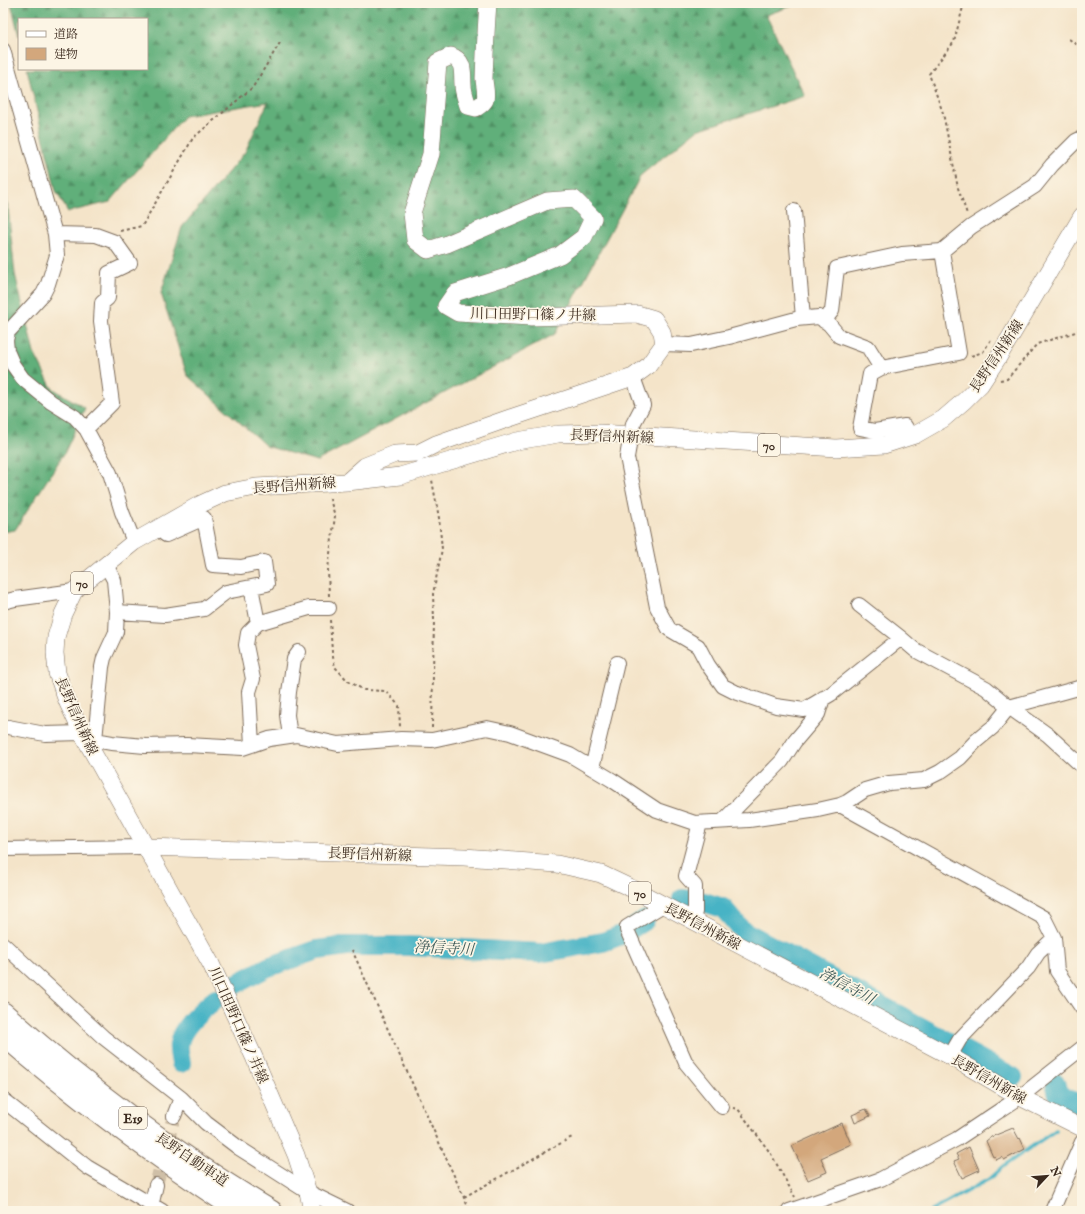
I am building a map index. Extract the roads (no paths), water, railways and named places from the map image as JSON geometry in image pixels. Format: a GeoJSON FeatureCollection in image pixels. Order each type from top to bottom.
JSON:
{"type":"FeatureCollection","features":[{"type":"Feature","properties":{"kind":"highway","name":"長野自動車道"},"geometry":{"type":"LineString","coordinates":[[3,1012],[64,1064],[136,1120],[212,1173],[272,1211]]}},
{"type":"Feature","properties":{"kind":"highway","name":"長野自動車道"},"geometry":{"type":"LineString","coordinates":[[3,1035],[50,1075],[126,1134],[161,1160],[238,1211]]}},
{"type":"Feature","properties":{"kind":"main road","name":"川口田野口篠ノ井線"},"geometry":{"type":"LineString","coordinates":[[488,3],[484,83],[486,95],[482,104],[476,108],[468,106],[464,96],[462,67],[457,58],[451,56],[446,57],[438,62],[431,154],[412,213],[415,240],[428,250],[447,244],[547,201],[574,199],[593,218],[584,237],[560,255],[509,276],[455,293],[446,306],[458,313],[531,317],[637,314],[654,319],[662,332],[664,344]]}},
{"type":"Feature","properties":{"kind":"main road","name":"長野信州新線"},"geometry":{"type":"LineString","coordinates":[[1082,216],[999,356],[980,385],[943,419],[911,436],[884,445],[836,448],[600,433],[558,434],[517,441],[400,476],[347,482],[256,487],[225,493],[199,505],[134,542],[74,591],[63,614],[56,637],[55,653],[57,673],[67,701],[88,737],[146,847],[464,857],[557,864],[601,874],[663,905],[693,916],[955,1048],[1020,1097],[1082,1128]]}},
{"type":"Feature","properties":{"kind":"main road"},"geometry":{"type":"LineString","coordinates":[[347,482],[365,466],[395,454],[418,453],[436,444],[633,377],[648,366],[664,344]]}},
{"type":"Feature","properties":{"kind":"main road","name":"川口田野口篠ノ井線"},"geometry":{"type":"LineString","coordinates":[[146,847],[211,964],[254,1057],[296,1155],[308,1192],[312,1211]]}},
{"type":"Feature","properties":{"kind":"street"},"geometry":{"type":"LineString","coordinates":[[3,50],[55,234],[57,255],[48,284],[43,294],[8,332],[6,340],[7,351],[13,365],[23,379],[51,402],[75,417],[86,429],[110,473],[122,512],[134,542]]}},
{"type":"Feature","properties":{"kind":"street"},"geometry":{"type":"LineString","coordinates":[[824,321],[832,311],[837,268],[902,254],[942,251],[971,227],[1035,186],[1052,165],[1076,141],[1082,138]]}},
{"type":"Feature","properties":{"kind":"street"},"geometry":{"type":"LineString","coordinates":[[794,210],[803,318]]}},
{"type":"Feature","properties":{"kind":"street"},"geometry":{"type":"LineString","coordinates":[[55,234],[96,235],[115,242],[130,263],[109,273],[108,298],[102,303],[101,321],[112,403],[86,429]]}},
{"type":"Feature","properties":{"kind":"street"},"geometry":{"type":"LineString","coordinates":[[911,436],[906,426],[875,431],[860,428],[870,374],[881,368],[959,353],[942,251]]}},
{"type":"Feature","properties":{"kind":"street"},"geometry":{"type":"LineString","coordinates":[[664,344],[691,345],[729,338],[796,319],[819,317],[829,324],[839,336],[868,347],[881,368]]}},
{"type":"Feature","properties":{"kind":"street"},"geometry":{"type":"LineString","coordinates":[[633,377],[643,405],[632,424],[627,457],[657,607],[669,630],[698,646],[708,665],[723,686],[735,692],[776,706],[804,710],[823,698],[901,638]]}},
{"type":"Feature","properties":{"kind":"street"},"geometry":{"type":"LineString","coordinates":[[117,612],[165,615],[204,609],[226,592],[267,584],[264,562],[241,567],[213,565],[204,518],[166,535],[158,529]]}},
{"type":"Feature","properties":{"kind":"street"},"geometry":{"type":"LineString","coordinates":[[88,737],[104,658],[116,632],[117,612],[114,580],[106,565]]}},
{"type":"Feature","properties":{"kind":"street"},"geometry":{"type":"LineString","coordinates":[[251,587],[258,623]]}},
{"type":"Feature","properties":{"kind":"street"},"geometry":{"type":"LineString","coordinates":[[3,602],[74,591]]}},
{"type":"Feature","properties":{"kind":"street"},"geometry":{"type":"LineString","coordinates":[[859,605],[915,650],[986,688],[1009,707],[1048,735],[1082,766]]}},
{"type":"Feature","properties":{"kind":"street"},"geometry":{"type":"LineString","coordinates":[[252,745],[249,692],[252,679],[246,645],[248,633],[258,623],[309,608],[329,608]]}},
{"type":"Feature","properties":{"kind":"street"},"geometry":{"type":"LineString","coordinates":[[290,736],[287,715],[289,692],[294,660],[299,652]]}},
{"type":"Feature","properties":{"kind":"street"},"geometry":{"type":"LineString","coordinates":[[592,768],[617,663]]}},
{"type":"Feature","properties":{"kind":"street"},"geometry":{"type":"LineString","coordinates":[[3,726],[45,734],[88,737],[145,746],[187,745],[244,748],[269,740],[296,735],[338,744],[401,739],[432,740],[487,728],[510,733],[562,752],[612,780],[657,810],[695,823],[700,823],[784,816],[840,805],[865,790],[889,783],[924,780],[940,772],[960,758],[976,741],[993,727],[1009,707],[1082,687]]}},
{"type":"Feature","properties":{"kind":"street"},"geometry":{"type":"LineString","coordinates":[[724,821],[782,761],[795,741],[818,714],[823,698]]}},
{"type":"Feature","properties":{"kind":"street"},"geometry":{"type":"LineString","coordinates":[[840,805],[1044,918],[1054,938],[1057,971],[1082,1008]]}},
{"type":"Feature","properties":{"kind":"street"},"geometry":{"type":"LineString","coordinates":[[693,916],[696,886],[686,876],[700,823]]}},
{"type":"Feature","properties":{"kind":"street"},"geometry":{"type":"LineString","coordinates":[[3,849],[146,847]]}},
{"type":"Feature","properties":{"kind":"street"},"geometry":{"type":"LineString","coordinates":[[663,905],[627,927],[628,932],[686,1064],[722,1107]]}},
{"type":"Feature","properties":{"kind":"street"},"geometry":{"type":"LineString","coordinates":[[955,1048],[1028,968],[1038,953],[1054,938]]}},
{"type":"Feature","properties":{"kind":"street"},"geometry":{"type":"LineString","coordinates":[[3,944],[103,1037],[181,1098],[206,1122],[239,1148],[308,1192],[347,1211]]}},
{"type":"Feature","properties":{"kind":"street"},"geometry":{"type":"LineString","coordinates":[[795,1209],[881,1179],[957,1139],[1020,1097],[1082,1048]]}},
{"type":"Feature","properties":{"kind":"street"},"geometry":{"type":"LineString","coordinates":[[174,1116],[181,1098]]}},
{"type":"Feature","properties":{"kind":"street"},"geometry":{"type":"LineString","coordinates":[[3,1100],[88,1167],[155,1209],[156,1185]]}},
{"type":"Feature","properties":{"kind":"street"},"geometry":{"type":"LineString","coordinates":[[1052,1211],[1082,1142]]}},
{"type":"Feature","properties":{"kind":"waterway","name":"浄信寺川"},"geometry":{"type":"LineString","coordinates":[[682,899],[704,902],[723,908],[742,930],[1013,1077]]}},
{"type":"Feature","properties":{"kind":"waterway","name":"浄信寺川"},"geometry":{"type":"LineString","coordinates":[[234,985],[268,967],[317,950],[347,946],[409,946],[540,953],[603,942],[624,934],[645,920]]}},
{"type":"Feature","properties":{"kind":"waterway","name":"浄信寺川"},"geometry":{"type":"LineString","coordinates":[[181,1063],[179,1046],[184,1031],[193,1019],[216,999]]}},
{"type":"Feature","properties":{"kind":"waterway","name":"浄信寺川"},"geometry":{"type":"LineString","coordinates":[[1055,1082],[1058,1094],[1082,1106]]}},
{"type":"Feature","properties":{"kind":"waterway"},"geometry":{"type":"LineString","coordinates":[[931,1211],[989,1179],[1002,1167],[1056,1130]]}},
{"type":"Feature","properties":{"kind":"tunnel"},"geometry":{"type":"LineString","coordinates":[[156,1185],[174,1116]]}}]}
